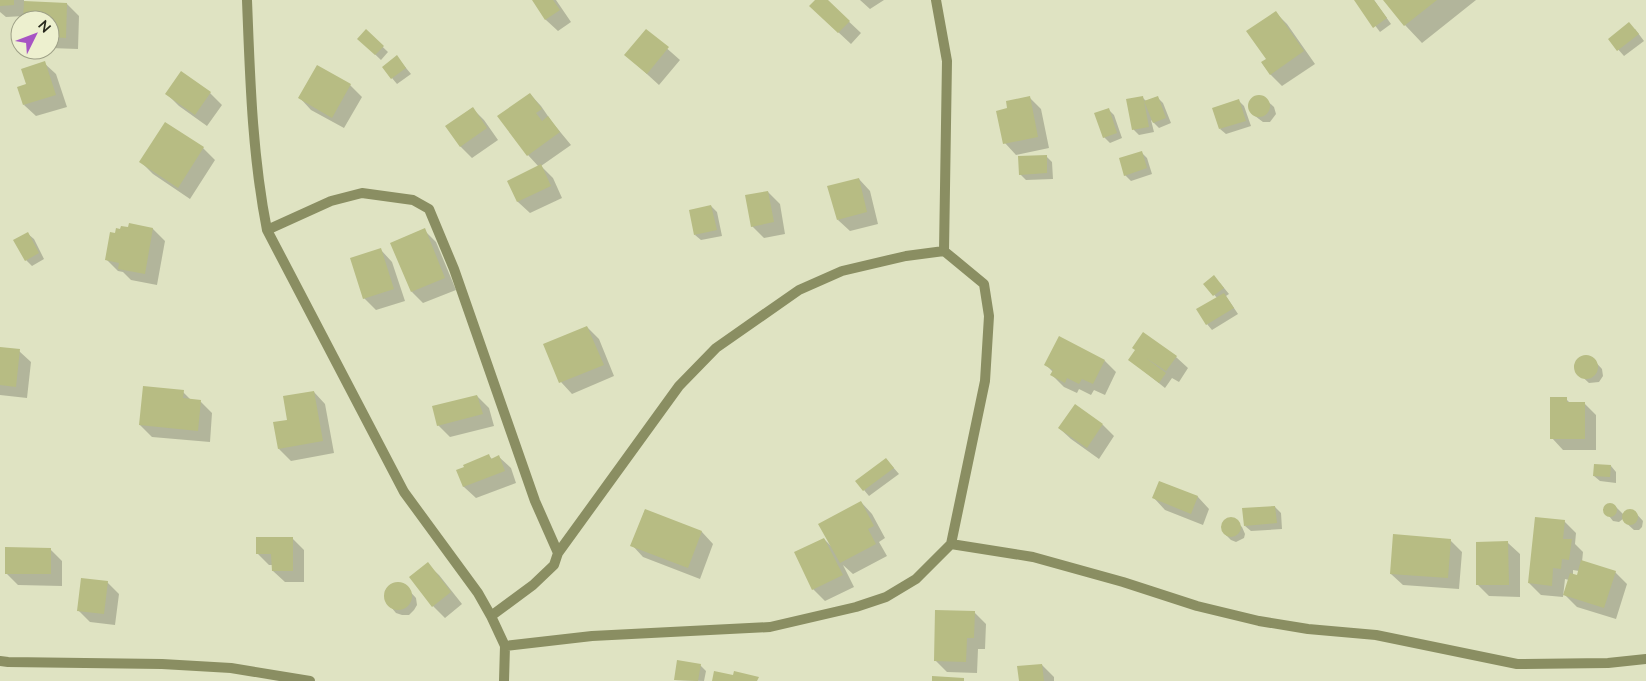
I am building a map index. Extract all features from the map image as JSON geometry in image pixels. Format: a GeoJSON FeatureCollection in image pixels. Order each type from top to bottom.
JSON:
{"type":"FeatureCollection","features":[{"type":"Feature","properties":{"kind":"street"},"geometry":{"type":"LineString","coordinates":[[247,0],[250,85],[260,193],[267,230],[404,492],[478,593],[491,616],[505,646],[504,681]]}},
{"type":"Feature","properties":{"kind":"street"},"geometry":{"type":"LineString","coordinates":[[936,0],[947,61],[944,251]]}},
{"type":"Feature","properties":{"kind":"street"},"geometry":{"type":"LineString","coordinates":[[267,230],[331,201],[362,193],[413,200],[429,209],[457,278],[535,501],[558,553]]}},
{"type":"Feature","properties":{"kind":"street"},"geometry":{"type":"LineString","coordinates":[[491,616],[534,585],[554,565],[558,553],[678,386],[716,348],[799,290],[842,271],[906,256],[944,251],[984,284],[989,316],[985,382],[951,544],[916,579],[886,596],[856,607],[770,627],[592,636],[505,646]]}},
{"type":"Feature","properties":{"kind":"street"},"geometry":{"type":"LineString","coordinates":[[951,544],[1033,557],[1123,582],[1197,606],[1279,624],[1308,629],[1376,635],[1516,664],[1608,663],[1646,660]]}},
{"type":"Feature","properties":{"kind":"street"},"geometry":{"type":"LineString","coordinates":[[0,661],[162,664],[231,668],[310,681]]}},
{"type":"Feature","properties":{"kind":"building"},"geometry":{"type":"Polygon","coordinates":[[[0,0],[14,0],[14,5],[0,6],[0,0]]]}},
{"type":"Feature","properties":{"kind":"building"},"geometry":{"type":"Polygon","coordinates":[[[532,0],[553,0],[560,10],[545,20],[532,0]]]}},
{"type":"Feature","properties":{"kind":"building"},"geometry":{"type":"Polygon","coordinates":[[[815,0],[828,0],[850,21],[838,33],[809,6],[815,0]]]}},
{"type":"Feature","properties":{"kind":"building"},"geometry":{"type":"Polygon","coordinates":[[[1354,0],[1374,0],[1387,18],[1373,28],[1354,0]]]}},
{"type":"Feature","properties":{"kind":"building"},"geometry":{"type":"Polygon","coordinates":[[[1383,0],[1437,0],[1404,26],[1383,0]]]}},
{"type":"Feature","properties":{"kind":"building"},"geometry":{"type":"Polygon","coordinates":[[[24,1],[67,3],[66,38],[60,38],[60,10],[24,10],[24,1]]]}},
{"type":"Feature","properties":{"kind":"building"},"geometry":{"type":"Polygon","coordinates":[[[1276,11],[1304,51],[1270,75],[1261,62],[1266,59],[1246,31],[1276,11]]]}},
{"type":"Feature","properties":{"kind":"building"},"geometry":{"type":"Polygon","coordinates":[[[1629,22],[1639,34],[1617,51],[1608,39],[1629,22]]]}},
{"type":"Feature","properties":{"kind":"building"},"geometry":{"type":"Polygon","coordinates":[[[366,29],[384,46],[375,55],[357,39],[366,29]]]}},
{"type":"Feature","properties":{"kind":"building"},"geometry":{"type":"Polygon","coordinates":[[[646,29],[669,47],[647,74],[624,55],[646,29]]]}},
{"type":"Feature","properties":{"kind":"building"},"geometry":{"type":"Polygon","coordinates":[[[397,55],[406,68],[391,79],[382,67],[397,55]]]}},
{"type":"Feature","properties":{"kind":"building"},"geometry":{"type":"Polygon","coordinates":[[[45,61],[56,95],[23,105],[17,87],[26,84],[21,69],[45,61]]]}},
{"type":"Feature","properties":{"kind":"building"},"geometry":{"type":"Polygon","coordinates":[[[317,65],[351,84],[332,118],[298,98],[317,65]]]}},
{"type":"Feature","properties":{"kind":"building"},"geometry":{"type":"Polygon","coordinates":[[[181,71],[211,92],[195,115],[165,94],[181,71]]]}},
{"type":"Feature","properties":{"kind":"building"},"geometry":{"type":"Polygon","coordinates":[[[530,93],[542,109],[536,113],[542,121],[548,116],[560,132],[527,156],[497,116],[530,93]]]}},
{"type":"Feature","properties":{"kind":"building"},"geometry":{"type":"Polygon","coordinates":[[[1255,95],[1263,95],[1270,102],[1270,110],[1263,117],[1255,117],[1248,110],[1248,102],[1255,95]]]}},
{"type":"Feature","properties":{"kind":"building"},"geometry":{"type":"Polygon","coordinates":[[[1030,96],[1038,137],[1003,144],[996,111],[1007,108],[1006,101],[1030,96]]]}},
{"type":"Feature","properties":{"kind":"building"},"geometry":{"type":"Polygon","coordinates":[[[1143,96],[1149,127],[1132,130],[1126,99],[1143,96]]]}},
{"type":"Feature","properties":{"kind":"building"},"geometry":{"type":"Polygon","coordinates":[[[1158,96],[1166,118],[1153,123],[1144,101],[1158,96]]]}},
{"type":"Feature","properties":{"kind":"building"},"geometry":{"type":"Polygon","coordinates":[[[1239,99],[1246,121],[1219,129],[1212,108],[1239,99]]]}},
{"type":"Feature","properties":{"kind":"building"},"geometry":{"type":"Polygon","coordinates":[[[473,107],[487,128],[460,147],[445,126],[473,107]]]}},
{"type":"Feature","properties":{"kind":"building"},"geometry":{"type":"Polygon","coordinates":[[[1109,108],[1117,133],[1103,138],[1094,113],[1109,108]]]}},
{"type":"Feature","properties":{"kind":"building"},"geometry":{"type":"Polygon","coordinates":[[[165,122],[204,147],[178,188],[139,162],[165,122]]]}},
{"type":"Feature","properties":{"kind":"building"},"geometry":{"type":"Polygon","coordinates":[[[1142,151],[1147,168],[1124,176],[1119,158],[1142,151]]]}},
{"type":"Feature","properties":{"kind":"building"},"geometry":{"type":"Polygon","coordinates":[[[1047,155],[1047,173],[1019,175],[1018,156],[1047,155]]]}},
{"type":"Feature","properties":{"kind":"building"},"geometry":{"type":"Polygon","coordinates":[[[541,164],[551,186],[517,202],[507,181],[541,164]]]}},
{"type":"Feature","properties":{"kind":"building"},"geometry":{"type":"Polygon","coordinates":[[[859,178],[867,212],[837,220],[827,186],[859,178]]]}},
{"type":"Feature","properties":{"kind":"building"},"geometry":{"type":"Polygon","coordinates":[[[768,191],[774,222],[751,227],[745,195],[768,191]]]}},
{"type":"Feature","properties":{"kind":"building"},"geometry":{"type":"Polygon","coordinates":[[[711,205],[717,230],[694,235],[689,210],[711,205]]]}},
{"type":"Feature","properties":{"kind":"building"},"geometry":{"type":"Polygon","coordinates":[[[129,223],[153,228],[145,274],[118,269],[119,263],[105,260],[110,232],[115,233],[116,228],[120,229],[121,226],[128,227],[129,223]]]}},
{"type":"Feature","properties":{"kind":"building"},"geometry":{"type":"Polygon","coordinates":[[[425,228],[445,278],[411,292],[390,243],[425,228]]]}},
{"type":"Feature","properties":{"kind":"building"},"geometry":{"type":"Polygon","coordinates":[[[28,232],[39,253],[25,261],[13,240],[28,232]]]}},
{"type":"Feature","properties":{"kind":"building"},"geometry":{"type":"Polygon","coordinates":[[[381,248],[394,289],[363,299],[350,258],[381,248]]]}},
{"type":"Feature","properties":{"kind":"building"},"geometry":{"type":"Polygon","coordinates":[[[1214,275],[1224,288],[1213,296],[1203,284],[1214,275]]]}},
{"type":"Feature","properties":{"kind":"building"},"geometry":{"type":"Polygon","coordinates":[[[1224,293],[1234,308],[1206,325],[1196,309],[1224,293]]]}},
{"type":"Feature","properties":{"kind":"building"},"geometry":{"type":"Polygon","coordinates":[[[587,326],[604,365],[559,383],[543,344],[587,326]]]}},
{"type":"Feature","properties":{"kind":"building"},"geometry":{"type":"Polygon","coordinates":[[[1143,332],[1177,356],[1166,371],[1146,358],[1166,373],[1159,383],[1128,360],[1135,350],[1132,348],[1143,332]]]}},
{"type":"Feature","properties":{"kind":"building"},"geometry":{"type":"Polygon","coordinates":[[[1059,336],[1105,360],[1093,384],[1082,379],[1079,384],[1067,378],[1065,383],[1050,375],[1053,370],[1044,365],[1059,336]]]}},
{"type":"Feature","properties":{"kind":"building"},"geometry":{"type":"Polygon","coordinates":[[[0,347],[20,349],[16,387],[0,385],[0,347]]]}},
{"type":"Feature","properties":{"kind":"building"},"geometry":{"type":"Polygon","coordinates":[[[1586,355],[1591,356],[1597,362],[1597,372],[1591,378],[1586,379],[1581,378],[1575,372],[1574,367],[1575,362],[1581,356],[1586,355]]]}},
{"type":"Feature","properties":{"kind":"building"},"geometry":{"type":"Polygon","coordinates":[[[143,386],[184,390],[183,398],[201,400],[198,431],[139,425],[143,386]]]}},
{"type":"Feature","properties":{"kind":"building"},"geometry":{"type":"Polygon","coordinates":[[[314,391],[323,441],[278,449],[273,422],[287,420],[283,396],[314,391]]]}},
{"type":"Feature","properties":{"kind":"building"},"geometry":{"type":"Polygon","coordinates":[[[477,395],[483,414],[437,426],[432,406],[477,395]]]}},
{"type":"Feature","properties":{"kind":"building"},"geometry":{"type":"Polygon","coordinates":[[[1550,397],[1567,397],[1567,402],[1585,402],[1585,439],[1550,439],[1550,397]]]}},
{"type":"Feature","properties":{"kind":"building"},"geometry":{"type":"Polygon","coordinates":[[[1075,404],[1103,424],[1087,448],[1058,428],[1075,404]]]}},
{"type":"Feature","properties":{"kind":"building"},"geometry":{"type":"Polygon","coordinates":[[[489,454],[491,459],[499,455],[505,471],[463,487],[456,470],[489,454]]]}},
{"type":"Feature","properties":{"kind":"building"},"geometry":{"type":"Polygon","coordinates":[[[886,458],[894,468],[863,491],[855,481],[886,458]]]}},
{"type":"Feature","properties":{"kind":"building"},"geometry":{"type":"Polygon","coordinates":[[[1594,464],[1611,465],[1610,477],[1593,476],[1594,464]]]}},
{"type":"Feature","properties":{"kind":"building"},"geometry":{"type":"Polygon","coordinates":[[[1159,481],[1198,496],[1191,514],[1152,498],[1159,481]]]}},
{"type":"Feature","properties":{"kind":"building"},"geometry":{"type":"Polygon","coordinates":[[[861,501],[874,526],[868,529],[876,544],[840,563],[818,524],[861,501]]]}},
{"type":"Feature","properties":{"kind":"building"},"geometry":{"type":"Polygon","coordinates":[[[1607,503],[1613,503],[1617,510],[1613,517],[1607,517],[1603,513],[1603,507],[1607,503]]]}},
{"type":"Feature","properties":{"kind":"building"},"geometry":{"type":"Polygon","coordinates":[[[1275,506],[1277,523],[1244,526],[1242,508],[1275,506]]]}},
{"type":"Feature","properties":{"kind":"building"},"geometry":{"type":"Polygon","coordinates":[[[645,509],[702,531],[688,568],[630,546],[645,509]]]}},
{"type":"Feature","properties":{"kind":"building"},"geometry":{"type":"Polygon","coordinates":[[[1627,509],[1633,509],[1638,514],[1636,523],[1627,525],[1622,520],[1622,514],[1627,509]]]}},
{"type":"Feature","properties":{"kind":"building"},"geometry":{"type":"Polygon","coordinates":[[[1231,517],[1238,520],[1241,527],[1238,534],[1231,537],[1224,534],[1221,527],[1224,520],[1231,517]]]}},
{"type":"Feature","properties":{"kind":"building"},"geometry":{"type":"Polygon","coordinates":[[[1535,517],[1565,520],[1563,539],[1572,539],[1569,560],[1562,559],[1561,569],[1553,568],[1552,586],[1528,583],[1535,517]]]}},
{"type":"Feature","properties":{"kind":"building"},"geometry":{"type":"Polygon","coordinates":[[[1393,534],[1451,539],[1448,578],[1390,574],[1393,534]]]}},
{"type":"Feature","properties":{"kind":"building"},"geometry":{"type":"Polygon","coordinates":[[[256,537],[293,537],[293,571],[272,571],[271,554],[256,554],[256,537]]]}},
{"type":"Feature","properties":{"kind":"building"},"geometry":{"type":"Polygon","coordinates":[[[824,538],[843,575],[812,590],[794,552],[824,538]]]}},
{"type":"Feature","properties":{"kind":"building"},"geometry":{"type":"Polygon","coordinates":[[[1508,541],[1509,585],[1476,585],[1476,542],[1508,541]]]}},
{"type":"Feature","properties":{"kind":"building"},"geometry":{"type":"Polygon","coordinates":[[[5,547],[51,548],[51,574],[5,574],[5,547]]]}},
{"type":"Feature","properties":{"kind":"building"},"geometry":{"type":"Polygon","coordinates":[[[1581,560],[1616,571],[1604,608],[1563,595],[1570,573],[1577,575],[1581,560]]]}},
{"type":"Feature","properties":{"kind":"building"},"geometry":{"type":"Polygon","coordinates":[[[428,562],[451,592],[432,607],[409,577],[428,562]]]}},
{"type":"Feature","properties":{"kind":"building"},"geometry":{"type":"Polygon","coordinates":[[[81,578],[108,581],[104,614],[77,611],[81,578]]]}},
{"type":"Feature","properties":{"kind":"building"},"geometry":{"type":"Polygon","coordinates":[[[398,582],[408,586],[412,596],[408,606],[398,610],[388,606],[384,596],[388,586],[398,582]]]}},
{"type":"Feature","properties":{"kind":"building"},"geometry":{"type":"Polygon","coordinates":[[[935,610],[975,611],[974,638],[967,638],[966,662],[934,661],[935,610]]]}},
{"type":"Feature","properties":{"kind":"building"},"geometry":{"type":"Polygon","coordinates":[[[677,660],[701,664],[698,681],[674,680],[677,660]]]}},
{"type":"Feature","properties":{"kind":"building"},"geometry":{"type":"Polygon","coordinates":[[[1042,664],[1044,681],[1019,681],[1017,666],[1042,664]]]}},
{"type":"Feature","properties":{"kind":"building"},"geometry":{"type":"Polygon","coordinates":[[[714,671],[733,675],[734,671],[759,677],[757,681],[712,681],[714,671]]]}},
{"type":"Feature","properties":{"kind":"building"},"geometry":{"type":"Polygon","coordinates":[[[932,676],[964,678],[964,681],[932,681],[932,676]]]}}]}
